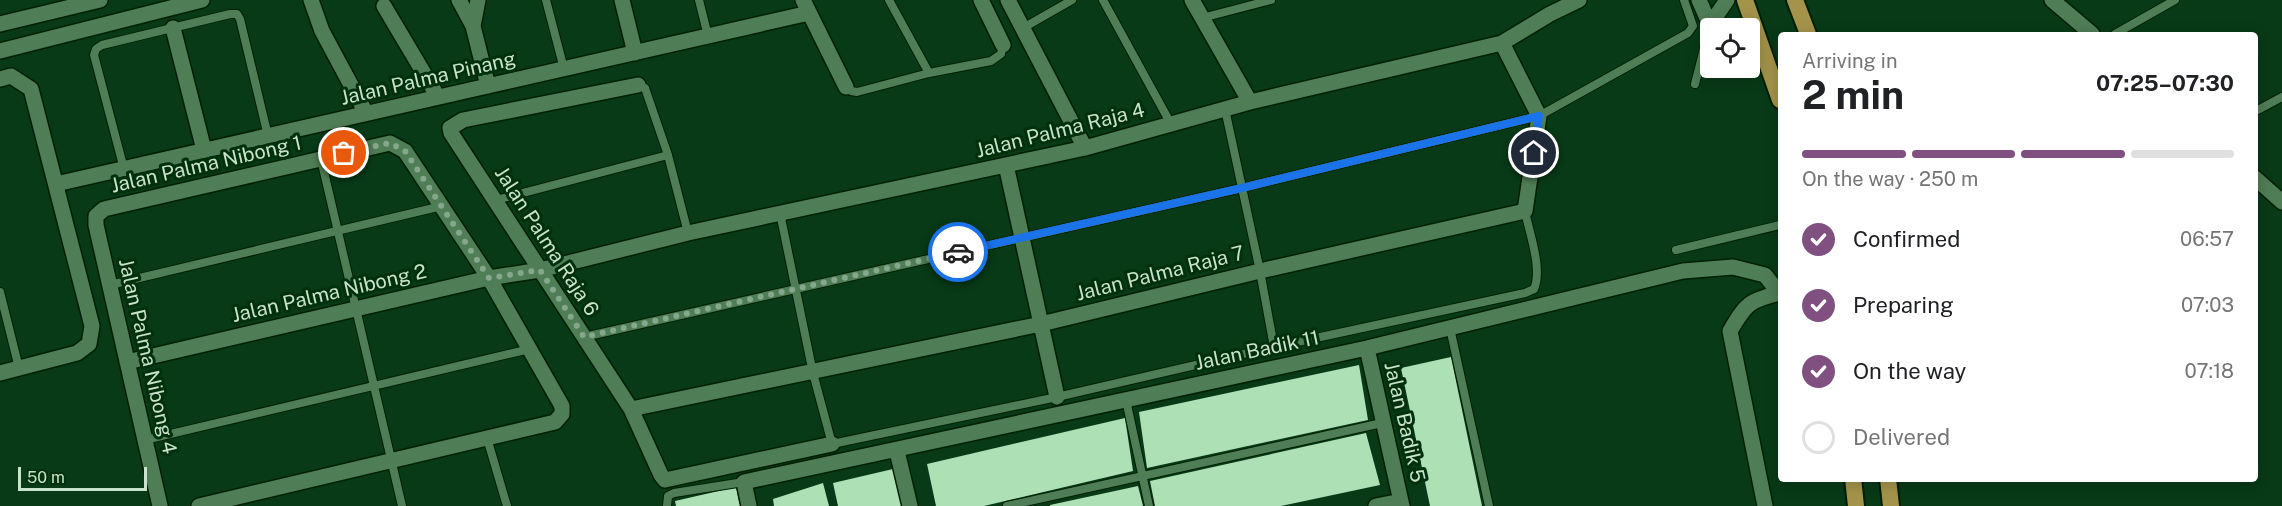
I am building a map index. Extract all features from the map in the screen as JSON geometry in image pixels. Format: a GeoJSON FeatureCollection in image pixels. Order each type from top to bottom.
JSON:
{"type":"FeatureCollection","features":[{"type":"Feature","properties":{"kind":"highway"},"geometry":{"type":"LineString","coordinates":[[1745,0],[1778,94]]}},
{"type":"Feature","properties":{"kind":"highway"},"geometry":{"type":"LineString","coordinates":[[1796,0],[1807,32]]}},
{"type":"Feature","properties":{"kind":"highway"},"geometry":{"type":"LineString","coordinates":[[1853,482],[1856,506]]}},
{"type":"Feature","properties":{"kind":"highway"},"geometry":{"type":"LineString","coordinates":[[1888,482],[1891,506]]}},
{"type":"Feature","properties":{"kind":"street"},"geometry":{"type":"LineString","coordinates":[[0,24],[100,0]]}},
{"type":"Feature","properties":{"kind":"street"},"geometry":{"type":"LineString","coordinates":[[0,51],[202,0]]}},
{"type":"Feature","properties":{"kind":"street"},"geometry":{"type":"LineString","coordinates":[[311,0],[322,31],[366,113]]}},
{"type":"Feature","properties":{"kind":"street"},"geometry":{"type":"LineString","coordinates":[[459,0],[473,26],[488,86]]}},
{"type":"Feature","properties":{"kind":"street"},"geometry":{"type":"LineString","coordinates":[[473,26],[478,0]]}},
{"type":"Feature","properties":{"kind":"street"},"geometry":{"type":"LineString","coordinates":[[622,0],[635,52]]}},
{"type":"Feature","properties":{"kind":"street"},"geometry":{"type":"LineString","coordinates":[[981,0],[1003,45]]}},
{"type":"Feature","properties":{"kind":"street"},"geometry":{"type":"LineString","coordinates":[[1008,0],[1085,148]]}},
{"type":"Feature","properties":{"kind":"street"},"geometry":{"type":"LineString","coordinates":[[1192,0],[1250,102]]}},
{"type":"Feature","properties":{"kind":"street"},"geometry":{"type":"LineString","coordinates":[[1542,0],[1550,14]]}},
{"type":"Feature","properties":{"kind":"street","name":"Jalan Palma Raja 4"},"geometry":{"type":"LineString","coordinates":[[540,270],[688,233],[1085,148],[1250,102],[1502,43],[1550,14],[1579,0]]}},
{"type":"Feature","properties":{"kind":"street"},"geometry":{"type":"LineString","coordinates":[[1699,0],[1707,18]]}},
{"type":"Feature","properties":{"kind":"street"},"geometry":{"type":"LineString","coordinates":[[1715,18],[1727,0]]}},
{"type":"Feature","properties":{"kind":"street"},"geometry":{"type":"LineString","coordinates":[[2052,0],[2090,32]]}},
{"type":"Feature","properties":{"kind":"street"},"geometry":{"type":"LineString","coordinates":[[384,6],[438,97]]}},
{"type":"Feature","properties":{"kind":"street"},"geometry":{"type":"LineString","coordinates":[[806,6],[846,87]]}},
{"type":"Feature","properties":{"kind":"street","name":"Jalan Palma Pinang"},"geometry":{"type":"LineString","coordinates":[[56,184],[708,36],[806,6]]}},
{"type":"Feature","properties":{"kind":"street"},"geometry":{"type":"LineString","coordinates":[[172,28],[204,150]]}},
{"type":"Feature","properties":{"kind":"street"},"geometry":{"type":"LineString","coordinates":[[1502,43],[1539,116],[1525,211]]}},
{"type":"Feature","properties":{"kind":"street"},"geometry":{"type":"LineString","coordinates":[[0,79],[11,76],[31,89],[92,326],[89,344],[77,353],[0,373]]}},
{"type":"Feature","properties":{"kind":"street","name":"Jalan Palma Raja 6"},"geometry":{"type":"LineString","coordinates":[[638,85],[463,120],[450,128],[451,133],[631,409],[665,480],[832,444]]}},
{"type":"Feature","properties":{"kind":"street","name":"Jalan Palma Nibong 1"},"geometry":{"type":"LineString","coordinates":[[96,216],[104,209],[390,143],[405,151],[442,206]]}},
{"type":"Feature","properties":{"kind":"street"},"geometry":{"type":"LineString","coordinates":[[1006,165],[1057,397]]}},
{"type":"Feature","properties":{"kind":"street"},"geometry":{"type":"LineString","coordinates":[[2258,181],[2282,202]]}},
{"type":"Feature","properties":{"kind":"street"},"geometry":{"type":"LineString","coordinates":[[199,506],[555,422],[562,414],[562,406],[530,349],[489,278],[442,206]]}},
{"type":"Feature","properties":{"kind":"street","name":"Jalan Palma Raja 7"},"geometry":{"type":"LineString","coordinates":[[631,409],[1041,324],[1260,271],[1525,211]]}},
{"type":"Feature","properties":{"kind":"street","name":"Jalan Palma Nibong 4"},"geometry":{"type":"LineString","coordinates":[[96,216],[96,225],[160,506]]}},
{"type":"Feature","properties":{"kind":"street","name":"Jalan Badik 11"},"geometry":{"type":"LineString","coordinates":[[746,494],[897,451],[1367,348],[1683,271],[1733,267],[1765,274],[1778,291]]}},
{"type":"Feature","properties":{"kind":"street","name":"Jalan Palma Nibong 2"},"geometry":{"type":"LineString","coordinates":[[127,362],[489,278],[540,270]]}},
{"type":"Feature","properties":{"kind":"street"},"geometry":{"type":"LineString","coordinates":[[1765,506],[1730,331],[1742,310],[1756,299],[1778,294]]}},
{"type":"Feature","properties":{"kind":"street","name":"Jalan Badik 5"},"geometry":{"type":"LineString","coordinates":[[1367,348],[1382,423],[1402,503]]}},
{"type":"Feature","properties":{"kind":"street"},"geometry":{"type":"LineString","coordinates":[[897,451],[910,506]]}},
{"type":"Feature","properties":{"kind":"street"},"geometry":{"type":"LineString","coordinates":[[1376,506],[1402,503]]}},
{"type":"Feature","properties":{"kind":"lane"},"geometry":{"type":"LineString","coordinates":[[546,0],[564,69]]}},
{"type":"Feature","properties":{"kind":"lane"},"geometry":{"type":"LineString","coordinates":[[699,0],[708,36]]}},
{"type":"Feature","properties":{"kind":"lane"},"geometry":{"type":"LineString","coordinates":[[889,0],[929,73]]}},
{"type":"Feature","properties":{"kind":"lane"},"geometry":{"type":"LineString","coordinates":[[1023,28],[1072,0]]}},
{"type":"Feature","properties":{"kind":"lane"},"geometry":{"type":"LineString","coordinates":[[1103,0],[1172,124]]}},
{"type":"Feature","properties":{"kind":"lane"},"geometry":{"type":"LineString","coordinates":[[1202,18],[1271,0]]}},
{"type":"Feature","properties":{"kind":"lane"},"geometry":{"type":"LineString","coordinates":[[584,337],[1242,188],[1539,116],[1688,33],[1694,26],[1684,0]]}},
{"type":"Feature","properties":{"kind":"lane"},"geometry":{"type":"LineString","coordinates":[[2119,32],[2175,0]]}},
{"type":"Feature","properties":{"kind":"lane"},"geometry":{"type":"LineString","coordinates":[[124,169],[94,55],[96,49],[102,45],[172,28],[237,14],[268,136]]}},
{"type":"Feature","properties":{"kind":"lane"},"geometry":{"type":"LineString","coordinates":[[846,87],[851,92],[857,92],[929,73],[992,61],[1001,54],[1003,45]]}},
{"type":"Feature","properties":{"kind":"lane"},"geometry":{"type":"LineString","coordinates":[[1695,84],[1700,64]]}},
{"type":"Feature","properties":{"kind":"lane"},"geometry":{"type":"LineString","coordinates":[[638,85],[645,88],[668,155],[688,233]]}},
{"type":"Feature","properties":{"kind":"lane"},"geometry":{"type":"LineString","coordinates":[[2258,110],[2282,97]]}},
{"type":"Feature","properties":{"kind":"lane"},"geometry":{"type":"LineString","coordinates":[[1225,109],[1274,347]]}},
{"type":"Feature","properties":{"kind":"lane"},"geometry":{"type":"LineString","coordinates":[[496,200],[668,155]]}},
{"type":"Feature","properties":{"kind":"lane"},"geometry":{"type":"LineString","coordinates":[[321,159],[402,506]]}},
{"type":"Feature","properties":{"kind":"lane"},"geometry":{"type":"LineString","coordinates":[[110,285],[442,206]]}},
{"type":"Feature","properties":{"kind":"lane"},"geometry":{"type":"LineString","coordinates":[[780,213],[813,373],[832,444],[1057,397],[1525,293],[1534,289],[1538,280],[1525,211]]}},
{"type":"Feature","properties":{"kind":"lane"},"geometry":{"type":"LineString","coordinates":[[1676,250],[1778,225]]}},
{"type":"Feature","properties":{"kind":"lane"},"geometry":{"type":"LineString","coordinates":[[0,292],[19,368]]}},
{"type":"Feature","properties":{"kind":"lane"},"geometry":{"type":"LineString","coordinates":[[1450,328],[1488,506]]}},
{"type":"Feature","properties":{"kind":"lane"},"geometry":{"type":"LineString","coordinates":[[145,440],[530,349]]}},
{"type":"Feature","properties":{"kind":"lane"},"geometry":{"type":"LineString","coordinates":[[1126,400],[1149,506]]}},
{"type":"Feature","properties":{"kind":"lane"},"geometry":{"type":"LineString","coordinates":[[1007,506],[1382,423]]}},
{"type":"Feature","properties":{"kind":"lane"},"geometry":{"type":"LineString","coordinates":[[487,438],[507,506]]}},
{"type":"Feature","properties":{"kind":"lane"},"geometry":{"type":"LineString","coordinates":[[667,506],[668,496],[674,493],[746,494]]}},
{"type":"Feature","properties":{"kind":"building"},"geometry":{"type":"Polygon","coordinates":[[[1451,357],[1482,506],[1430,506],[1401,368],[1451,357]]]}},
{"type":"Feature","properties":{"kind":"building"},"geometry":{"type":"Polygon","coordinates":[[[1359,365],[1368,420],[1147,468],[1139,412],[1359,365]]]}},
{"type":"Feature","properties":{"kind":"building"},"geometry":{"type":"Polygon","coordinates":[[[1125,418],[1133,471],[984,506],[936,506],[927,464],[1125,418]]]}},
{"type":"Feature","properties":{"kind":"building"},"geometry":{"type":"Polygon","coordinates":[[[1366,433],[1380,485],[1281,506],[1155,506],[1150,481],[1366,433]]]}},
{"type":"Feature","properties":{"kind":"building"},"geometry":{"type":"Polygon","coordinates":[[[893,469],[902,506],[838,506],[833,483],[893,469]]]}},
{"type":"Feature","properties":{"kind":"building"},"geometry":{"type":"Polygon","coordinates":[[[823,483],[829,506],[774,506],[773,499],[823,483]]]}},
{"type":"Feature","properties":{"kind":"building"},"geometry":{"type":"Polygon","coordinates":[[[1138,486],[1143,506],[1050,506],[1050,505],[1138,486]]]}},
{"type":"Feature","properties":{"kind":"building"},"geometry":{"type":"Polygon","coordinates":[[[736,487],[740,506],[676,506],[675,501],[736,487]]]}},
{"type":"Feature","properties":{"kind":"way so far"},"geometry":{"type":"LineString","coordinates":[[344,153],[390,143],[405,151],[489,278],[540,270],[584,337],[958,252]]}},
{"type":"Feature","properties":{"kind":"route"},"geometry":{"type":"LineString","coordinates":[[958,252],[1242,188],[1539,116],[1534,153]]}}]}
